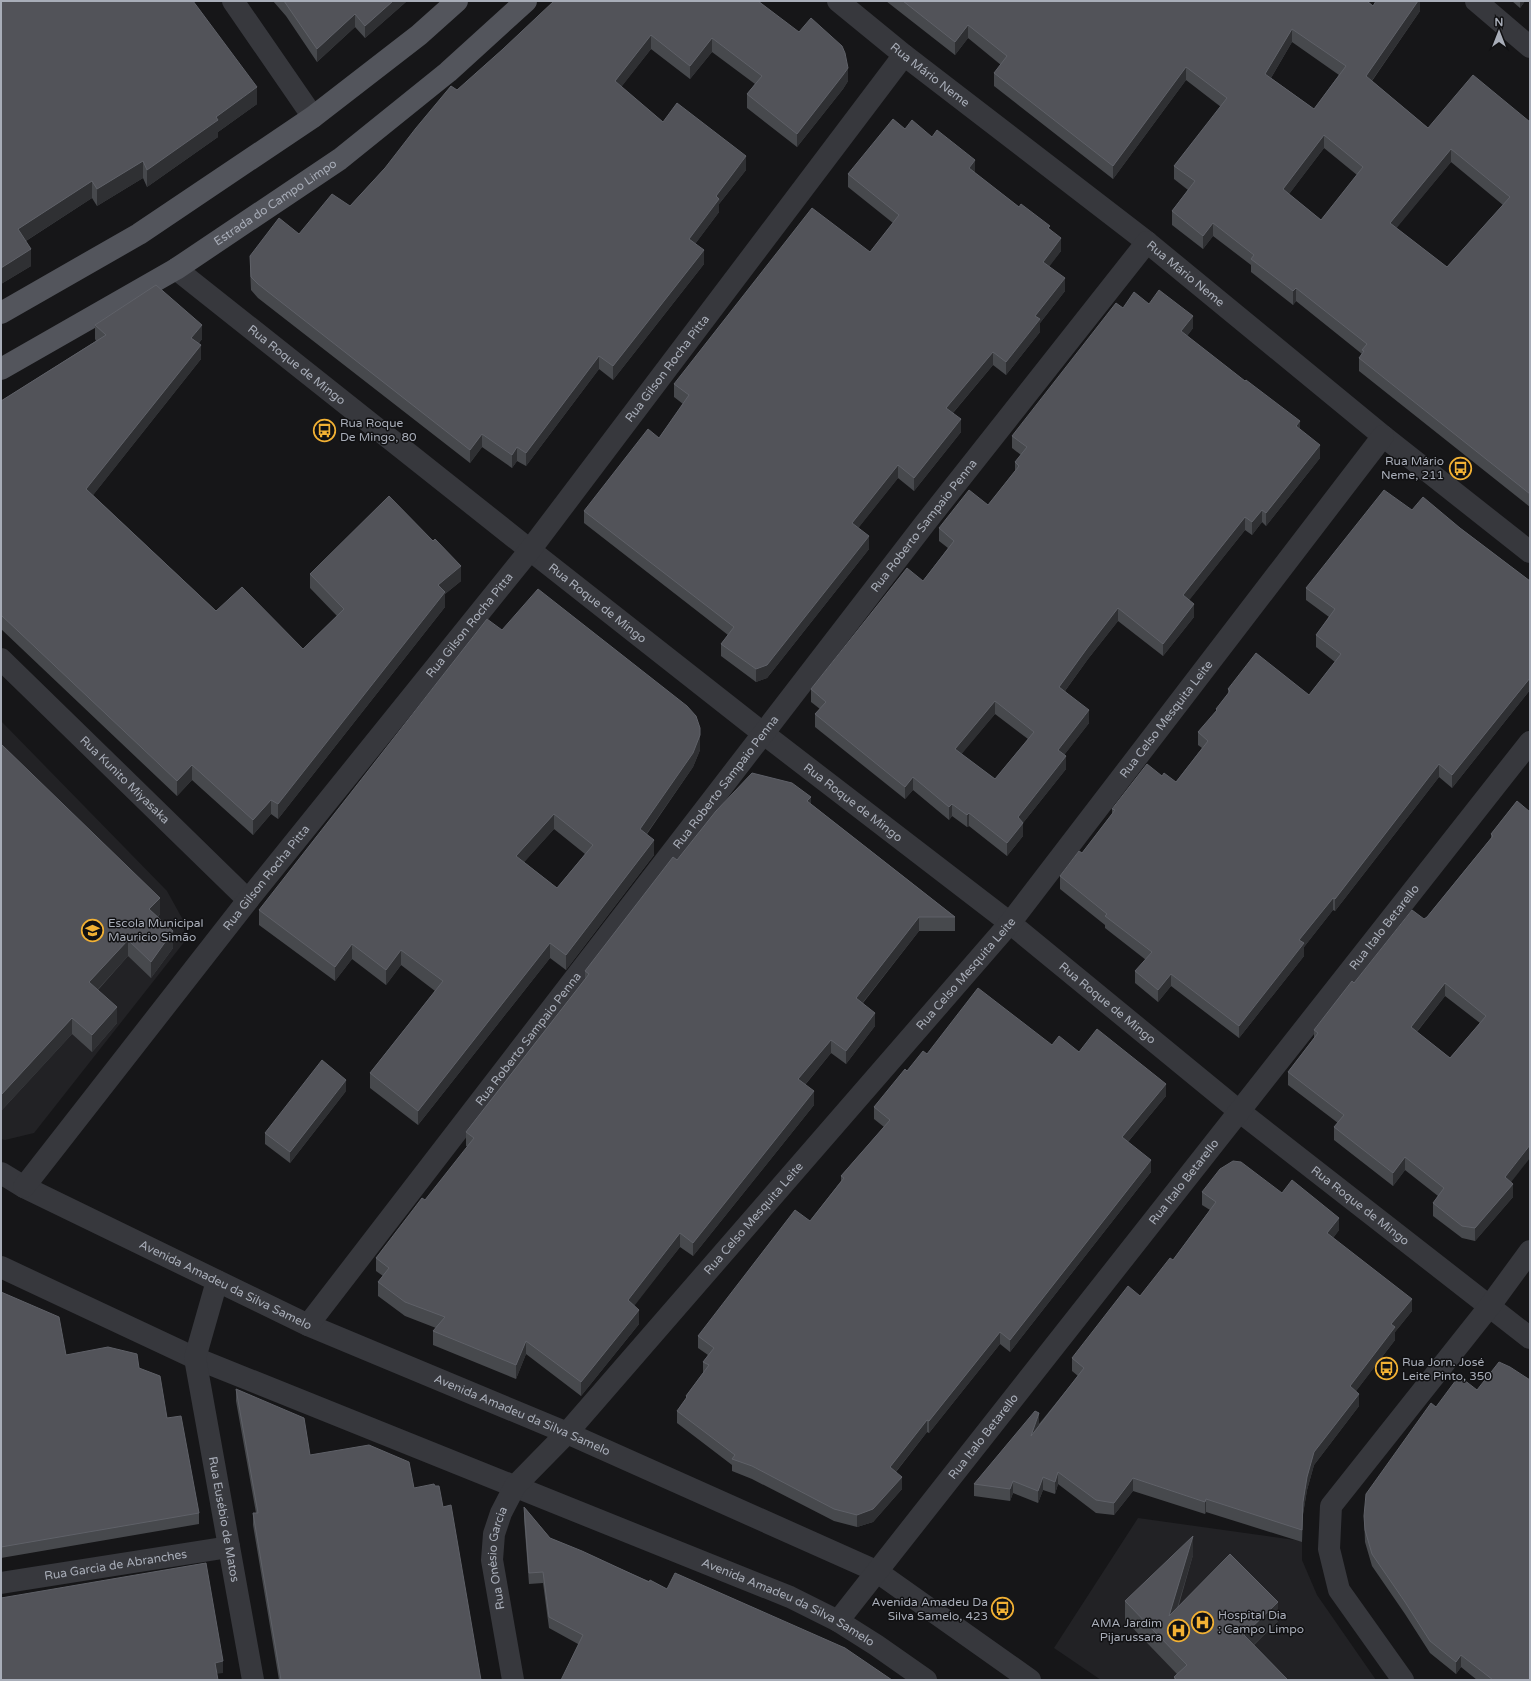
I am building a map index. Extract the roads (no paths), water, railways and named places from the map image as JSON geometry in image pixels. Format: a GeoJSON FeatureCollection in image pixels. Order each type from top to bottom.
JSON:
{"type":"FeatureCollection","features":[{"type":"Feature","properties":{"kind":"main road"},"geometry":{"type":"LineString","coordinates":[[1,313],[139,234],[313,117],[419,35],[457,1]]}},
{"type":"Feature","properties":{"kind":"main road","name":"Estrada do Campo Limpo"},"geometry":{"type":"LineString","coordinates":[[1,369],[176,268],[340,159],[448,72],[526,1]]}},
{"type":"Feature","properties":{"kind":"street"},"geometry":{"type":"LineString","coordinates":[[232,1],[313,117]]}},
{"type":"Feature","properties":{"kind":"street","name":"Rua Mário Neme"},"geometry":{"type":"LineString","coordinates":[[838,1],[904,55],[1147,242],[1383,436],[1530,552]]}},
{"type":"Feature","properties":{"kind":"street"},"geometry":{"type":"LineString","coordinates":[[1476,1],[1530,47]]}},
{"type":"Feature","properties":{"kind":"street","name":"Rua Gilson Rocha Pitta"},"geometry":{"type":"LineString","coordinates":[[24,1187],[248,900],[530,550],[904,55]]}},
{"type":"Feature","properties":{"kind":"street","name":"Rua Roberto Sampaio Penna"},"geometry":{"type":"LineString","coordinates":[[308,1325],[926,522],[1147,242]]}},
{"type":"Feature","properties":{"kind":"street","name":"Rua Roque de Mingo"},"geometry":{"type":"LineString","coordinates":[[176,268],[764,734],[1010,923],[1239,1111],[1530,1338]]}},
{"type":"Feature","properties":{"kind":"street","name":"Rua Celso Mesquita Leite"},"geometry":{"type":"LineString","coordinates":[[515,1486],[567,1434],[1010,923],[1383,436]]}},
{"type":"Feature","properties":{"kind":"street","name":"Rua Kunito Miyasaka"},"geometry":{"type":"LineString","coordinates":[[1,659],[248,900]]}},
{"type":"Feature","properties":{"kind":"street","name":"Rua Italo Betarello"},"geometry":{"type":"LineString","coordinates":[[838,1621],[1530,742]]}},
{"type":"Feature","properties":{"kind":"street","name":"Avenida Amadeu da Silva Samelo"},"geometry":{"type":"LineString","coordinates":[[1,1173],[24,1187],[308,1325],[567,1434],[876,1571],[1030,1680]]}},
{"type":"Feature","properties":{"kind":"street"},"geometry":{"type":"LineString","coordinates":[[1403,1680],[1339,1590],[1328,1549],[1331,1506],[1530,1251]]}},
{"type":"Feature","properties":{"kind":"street","name":"Avenida Amadeu da Silva Samelo"},"geometry":{"type":"LineString","coordinates":[[1,1267],[195,1358],[790,1597],[838,1621],[876,1645],[926,1680]]}},
{"type":"Feature","properties":{"kind":"street"},"geometry":{"type":"LineString","coordinates":[[195,1358],[217,1281]]}},
{"type":"Feature","properties":{"kind":"street","name":"Rua Eusébio de Matos"},"geometry":{"type":"LineString","coordinates":[[195,1358],[253,1680]]}},
{"type":"Feature","properties":{"kind":"street","name":"Rua Onésio Garcia"},"geometry":{"type":"LineString","coordinates":[[513,1680],[492,1560],[494,1534],[501,1513],[515,1486]]}},
{"type":"Feature","properties":{"kind":"street","name":"Rua Garcia de Abranches"},"geometry":{"type":"LineString","coordinates":[[1,1583],[229,1547]]}},
{"type":"Feature","properties":{"kind":"place","name":"Rua Roque De Mingo, 80"},"geometry":{"type":"Point","coordinates":[325,430]}},
{"type":"Feature","properties":{"kind":"place","name":"Rua Mário Neme, 211"},"geometry":{"type":"Point","coordinates":[1460,468]}},
{"type":"Feature","properties":{"kind":"place","name":"Escola Municipal Mauricio Simão"},"geometry":{"type":"Point","coordinates":[93,930]}},
{"type":"Feature","properties":{"kind":"place","name":"Rua Jorn. José Leite Pinto, 350"},"geometry":{"type":"Point","coordinates":[1387,1369]}},
{"type":"Feature","properties":{"kind":"place","name":"Avenida Amadeu Da Silva Samelo, 423"},"geometry":{"type":"Point","coordinates":[1003,1609]}},
{"type":"Feature","properties":{"kind":"place","name":"Hospital Dia : Campo Limpo"},"geometry":{"type":"Point","coordinates":[1203,1622]}},
{"type":"Feature","properties":{"kind":"place","name":"AMA Jardim Pijarussara"},"geometry":{"type":"Point","coordinates":[1178,1630]}}]}
